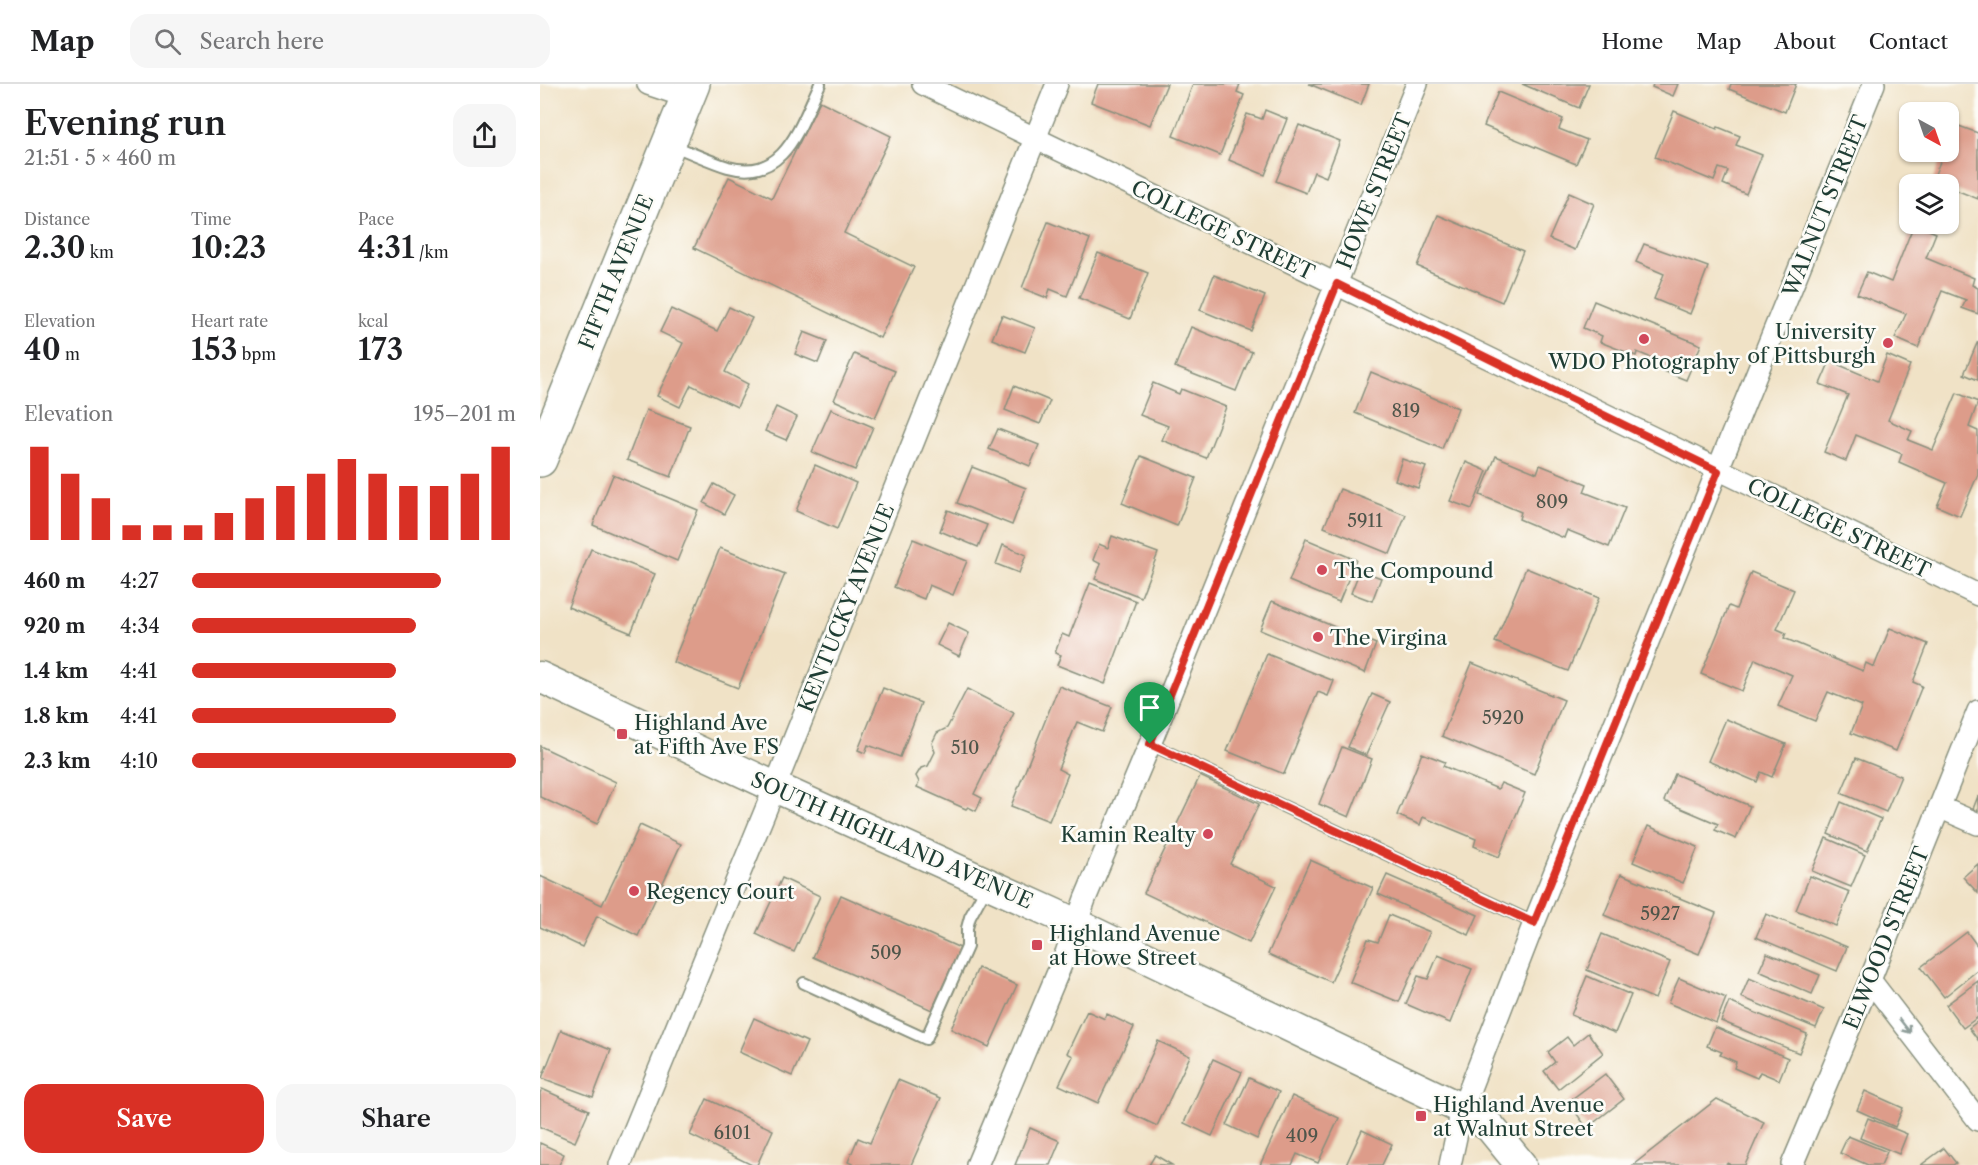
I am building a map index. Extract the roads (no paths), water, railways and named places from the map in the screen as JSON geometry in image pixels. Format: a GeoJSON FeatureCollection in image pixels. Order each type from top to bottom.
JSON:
{"type":"FeatureCollection","features":[{"type":"Feature","properties":{"kind":"highway","name":"FIFTH AVENUE"},"geometry":{"type":"LineString","coordinates":[[540,460],[690,91]]}},
{"type":"Feature","properties":{"kind":"main road","name":"SOUTH HIGHLAND AVENUE"},"geometry":{"type":"LineString","coordinates":[[540,677],[1076,925],[1462,1109],[1490,1126],[1521,1165]]}},
{"type":"Feature","properties":{"kind":"street"},"geometry":{"type":"LineString","coordinates":[[648,84],[690,91]]}},
{"type":"Feature","properties":{"kind":"street","name":"COLLEGE STREET"},"geometry":{"type":"LineString","coordinates":[[923,84],[1034,140],[1337,284],[1718,471],[1978,595]]}},
{"type":"Feature","properties":{"kind":"street","name":"KENTUCKY AVENUE"},"geometry":{"type":"LineString","coordinates":[[620,1165],[775,787],[1057,84]]}},
{"type":"Feature","properties":{"kind":"street","name":"HOWE STREET"},"geometry":{"type":"LineString","coordinates":[[977,1165],[1417,84]]}},
{"type":"Feature","properties":{"kind":"street","name":"WALNUT STREET"},"geometry":{"type":"LineString","coordinates":[[1450,1165],[1462,1109],[1534,923],[1875,84]]}},
{"type":"Feature","properties":{"kind":"street","name":"ELWOOD STREET"},"geometry":{"type":"LineString","coordinates":[[1792,1165],[1870,980],[1978,711]]}},
{"type":"Feature","properties":{"kind":"street"},"geometry":{"type":"LineString","coordinates":[[1939,807],[1978,824]]}},
{"type":"Feature","properties":{"kind":"street"},"geometry":{"type":"LineString","coordinates":[[1870,980],[1978,1120]]}},
{"type":"Feature","properties":{"kind":"lane"},"geometry":{"type":"LineString","coordinates":[[669,144],[729,168],[757,170],[775,162],[794,138],[820,84]]}},
{"type":"Feature","properties":{"kind":"lane"},"geometry":{"type":"LineString","coordinates":[[1150,744],[1534,923]]}},
{"type":"Feature","properties":{"kind":"lane"},"geometry":{"type":"LineString","coordinates":[[804,984],[926,1039],[967,947],[967,928],[970,916],[988,884]]}},
{"type":"Feature","properties":{"kind":"place","name":"WDO Photography"},"geometry":{"type":"Point","coordinates":[1644,339]}},
{"type":"Feature","properties":{"kind":"place","name":"University of Pittsburgh"},"geometry":{"type":"Point","coordinates":[1888,343]}},
{"type":"Feature","properties":{"kind":"place","name":"The Compound"},"geometry":{"type":"Point","coordinates":[1322,570]}},
{"type":"Feature","properties":{"kind":"place","name":"The Virgina"},"geometry":{"type":"Point","coordinates":[1318,637]}},
{"type":"Feature","properties":{"kind":"place","name":"Highland Ave at Fifth Ave FS"},"geometry":{"type":"Point","coordinates":[622,734]}},
{"type":"Feature","properties":{"kind":"place","name":"Kamin Realty"},"geometry":{"type":"Point","coordinates":[1208,834]}},
{"type":"Feature","properties":{"kind":"place","name":"Regency Court"},"geometry":{"type":"Point","coordinates":[634,891]}},
{"type":"Feature","properties":{"kind":"place","name":"Highland Avenue at Howe Street"},"geometry":{"type":"Point","coordinates":[1037,945]}},
{"type":"Feature","properties":{"kind":"place","name":"Highland Avenue at Walnut Street"},"geometry":{"type":"Point","coordinates":[1421,1116]}}]}
